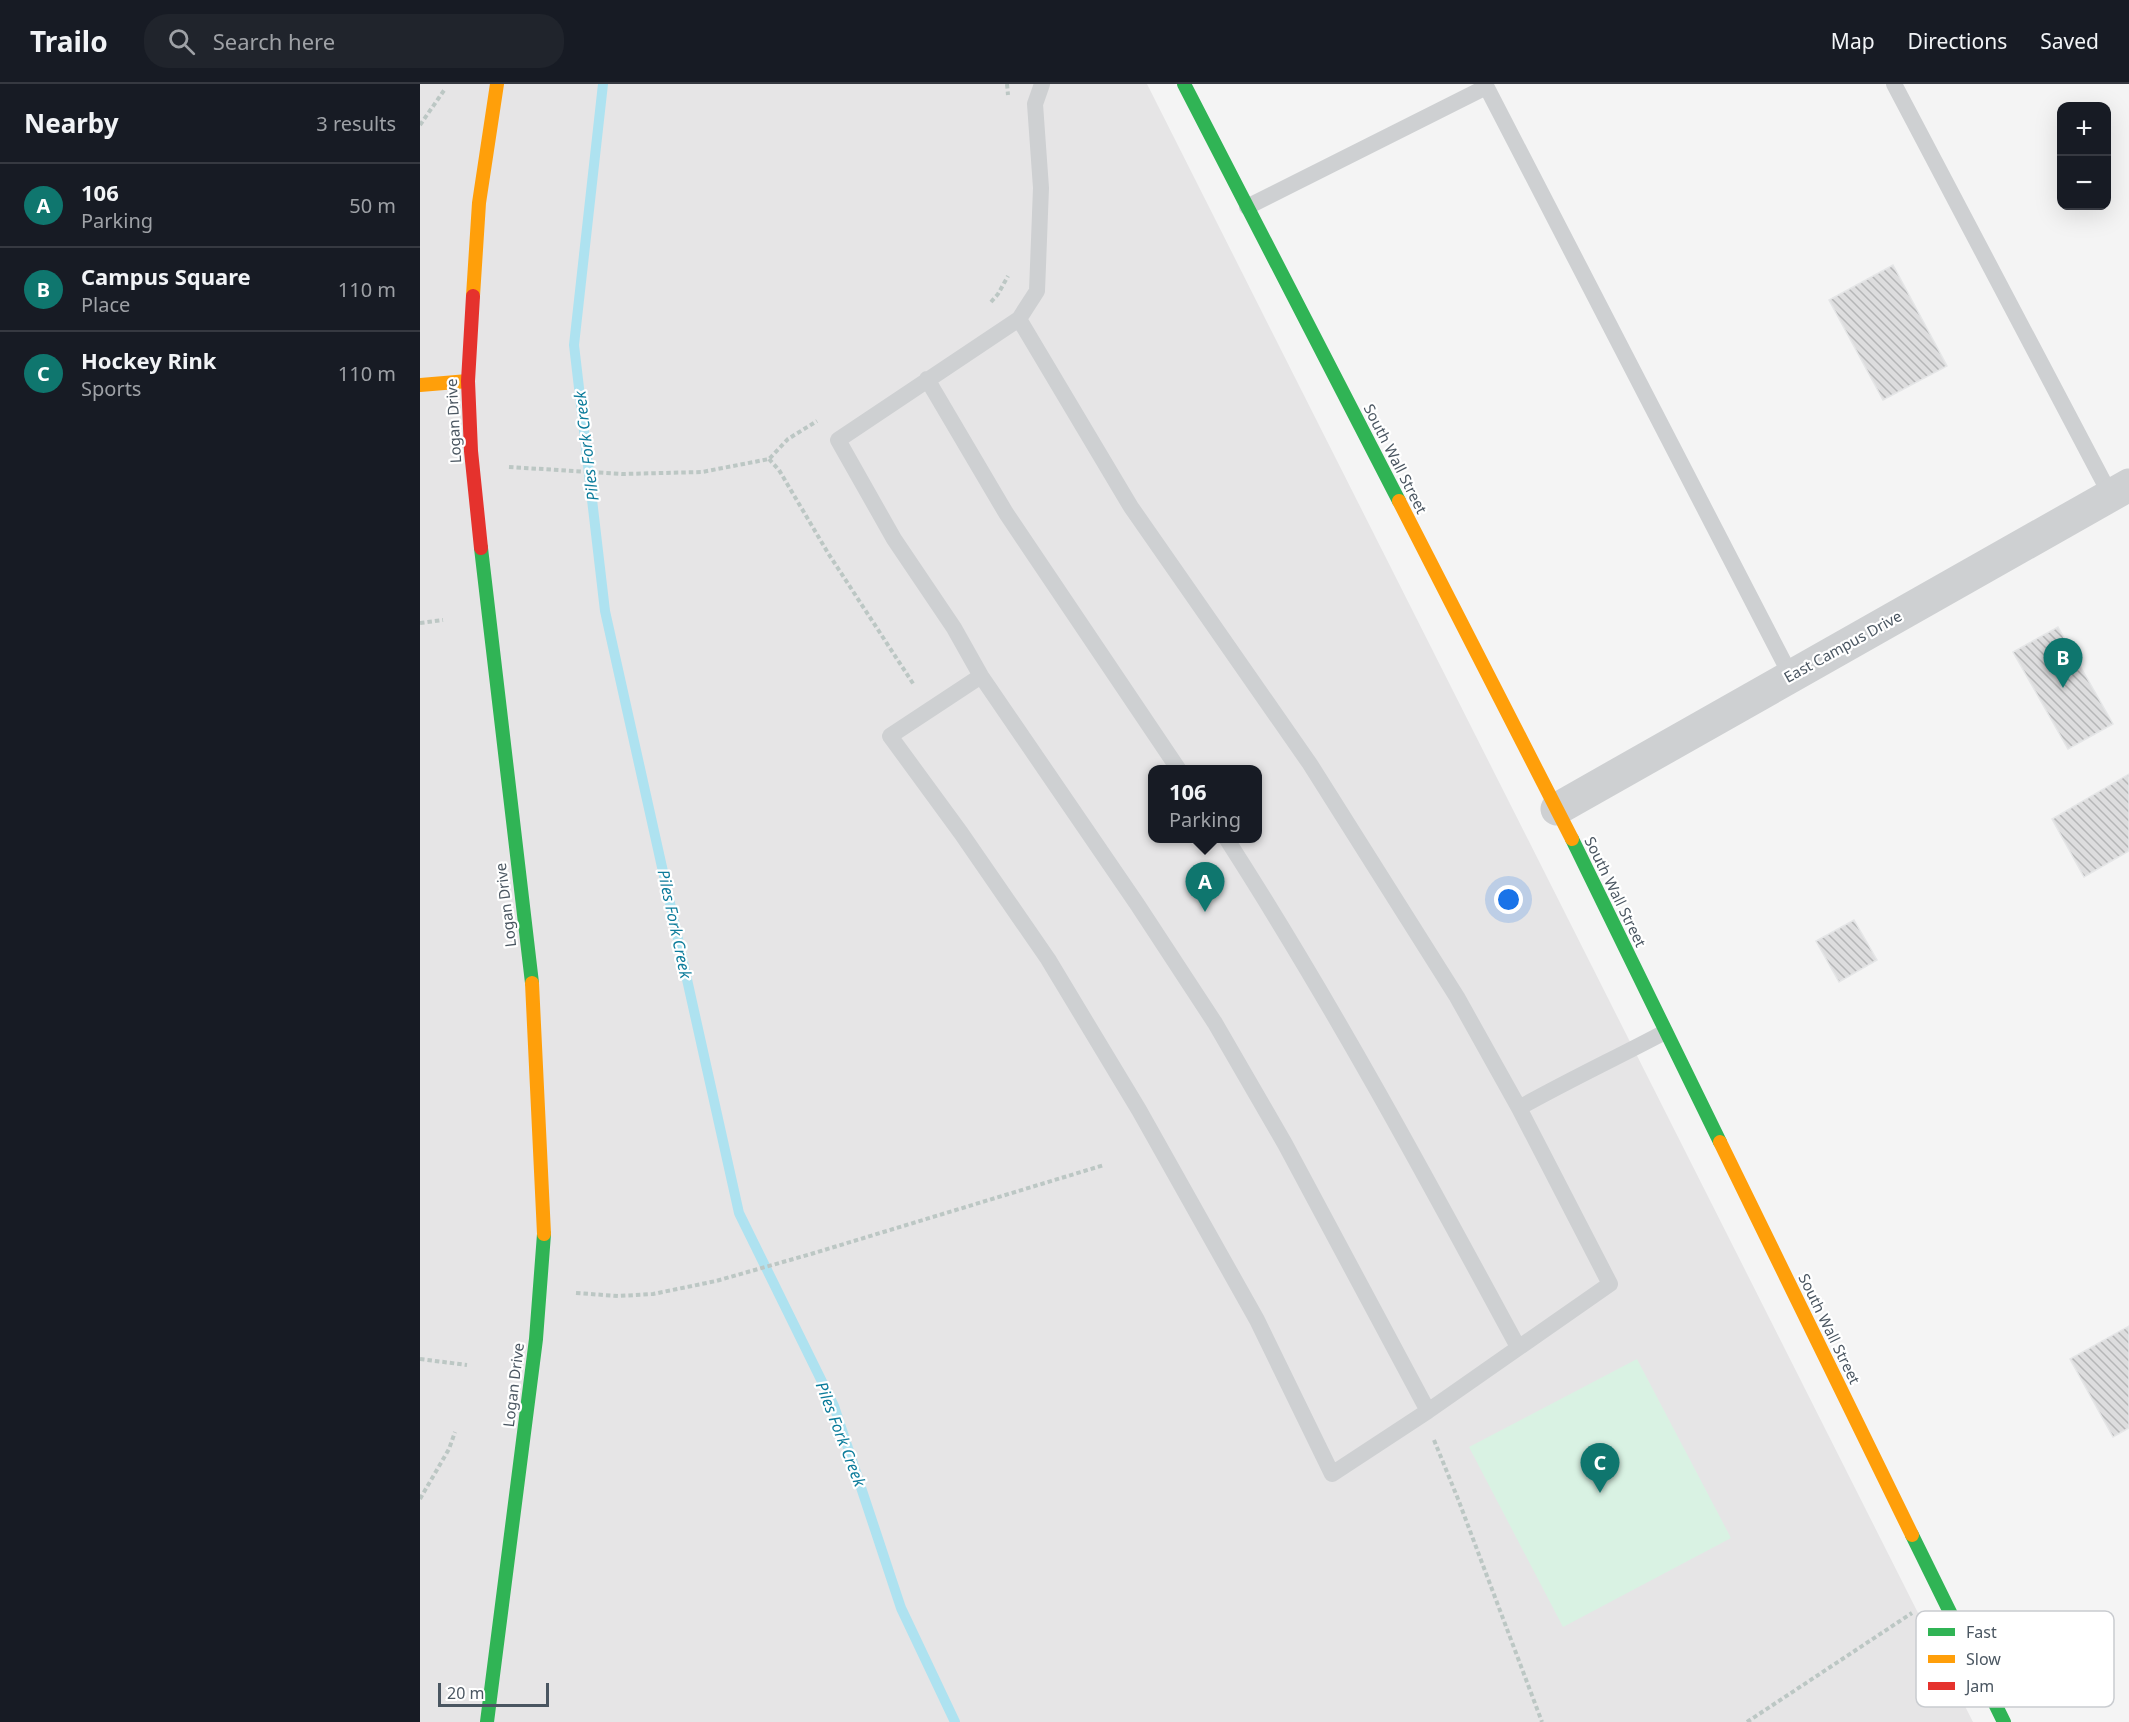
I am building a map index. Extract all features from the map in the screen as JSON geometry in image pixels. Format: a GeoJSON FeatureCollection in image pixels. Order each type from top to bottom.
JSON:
{"type":"FeatureCollection","features":[{"type":"Feature","properties":{"kind":"street","name":"Logan Drive"},"geometry":{"type":"LineString","coordinates":[[487,1722],[536,1339],[545,1245],[531,970],[494,666],[471,451],[468,381],[479,203],[497,84]]}},
{"type":"Feature","properties":{"kind":"street","name":"South Wall Street"},"geometry":{"type":"LineString","coordinates":[[1184,84],[1557,809],[1949,1611]]}},
{"type":"Feature","properties":{"kind":"street"},"geometry":{"type":"LineString","coordinates":[[420,385],[468,381]]}},
{"type":"Feature","properties":{"kind":"street","name":"East Campus Drive"},"geometry":{"type":"LineString","coordinates":[[1557,809],[2120,491]]}},
{"type":"Feature","properties":{"kind":"street","name":"South Wall Street"},"geometry":{"type":"LineString","coordinates":[[1997,1707],[2004,1722]]}},
{"type":"Feature","properties":{"kind":"lane"},"geometry":{"type":"LineString","coordinates":[[1042,84],[1035,104],[1041,188],[1037,291],[1019,319],[838,440],[894,539],[954,628],[981,676],[1137,904],[1215,1023],[1285,1144],[1428,1411]]}},
{"type":"Feature","properties":{"kind":"lane"},"geometry":{"type":"LineString","coordinates":[[1894,84],[2120,491]]}},
{"type":"Feature","properties":{"kind":"lane"},"geometry":{"type":"LineString","coordinates":[[1247,207],[1486,86],[1791,676]]}},
{"type":"Feature","properties":{"kind":"lane"},"geometry":{"type":"LineString","coordinates":[[981,676],[890,736],[961,833],[1048,959],[1133,1100],[1257,1320],[1332,1474],[1428,1411],[1610,1284],[1519,1108],[1457,997],[1304,754],[1131,507],[1019,319]]}},
{"type":"Feature","properties":{"kind":"lane"},"geometry":{"type":"LineString","coordinates":[[927,379],[1006,513],[1176,765]]}},
{"type":"Feature","properties":{"kind":"lane"},"geometry":{"type":"LineString","coordinates":[[1229,843],[1301,957],[1378,1091],[1518,1347]]}},
{"type":"Feature","properties":{"kind":"lane"},"geometry":{"type":"LineString","coordinates":[[1519,1108],[1665,1032]]}},
{"type":"Feature","properties":{"kind":"path"},"geometry":{"type":"LineString","coordinates":[[1007,84],[1008,95]]}},
{"type":"Feature","properties":{"kind":"path"},"geometry":{"type":"LineString","coordinates":[[420,125],[445,88]]}},
{"type":"Feature","properties":{"kind":"path"},"geometry":{"type":"LineString","coordinates":[[998,294],[1009,275]]}},
{"type":"Feature","properties":{"kind":"path"},"geometry":{"type":"LineString","coordinates":[[509,467],[623,474],[702,472],[769,459],[914,685]]}},
{"type":"Feature","properties":{"kind":"path"},"geometry":{"type":"LineString","coordinates":[[420,623],[443,620]]}},
{"type":"Feature","properties":{"kind":"path"},"geometry":{"type":"LineString","coordinates":[[573,1293],[618,1296],[653,1294],[716,1281],[1104,1165]]}},
{"type":"Feature","properties":{"kind":"path"},"geometry":{"type":"LineString","coordinates":[[420,1359],[467,1365]]}},
{"type":"Feature","properties":{"kind":"path"},"geometry":{"type":"LineString","coordinates":[[420,1498],[449,1449],[455,1432]]}},
{"type":"Feature","properties":{"kind":"path"},"geometry":{"type":"LineString","coordinates":[[1431,1435],[1458,1499],[1542,1722]]}},
{"type":"Feature","properties":{"kind":"path"},"geometry":{"type":"LineString","coordinates":[[1747,1722],[1941,1594]]}},
{"type":"Feature","properties":{"kind":"shaded area"},"geometry":{"type":"Polygon","coordinates":[[[420,84],[1147,84],[1917,1611],[1916,1707],[1965,1707],[1973,1722],[420,1722],[420,84]]]}},
{"type":"Feature","properties":{"kind":"green space"},"geometry":{"type":"Polygon","coordinates":[[[1637,1359],[1731,1538],[1563,1627],[1469,1447],[1637,1359]]]}},
{"type":"Feature","properties":{"kind":"building"},"geometry":{"type":"Polygon","coordinates":[[[1893,265],[1947,366],[1883,400],[1829,300],[1893,265]]]}},
{"type":"Feature","properties":{"kind":"building"},"geometry":{"type":"Polygon","coordinates":[[[2058,627],[2113,724],[2068,749],[2013,652],[2058,627]]]}},
{"type":"Feature","properties":{"kind":"building"},"geometry":{"type":"Polygon","coordinates":[[[2129,774],[2129,851],[2084,877],[2052,819],[2129,774]]]}},
{"type":"Feature","properties":{"kind":"building"},"geometry":{"type":"Polygon","coordinates":[[[1854,920],[1877,960],[1839,982],[1816,941],[1854,920]]]}},
{"type":"Feature","properties":{"kind":"building"},"geometry":{"type":"Polygon","coordinates":[[[2129,1326],[2129,1428],[2113,1437],[2070,1359],[2129,1326]]]}},
{"type":"Feature","properties":{"kind":"waterway","name":"Piles Fork Creek"},"geometry":{"type":"LineString","coordinates":[[603,84],[574,345],[605,611],[739,1213],[834,1406],[901,1608],[955,1722]]}},
{"type":"Feature","properties":{"kind":"traffic: fast"},"geometry":{"type":"LineString","coordinates":[[1184,84],[1399,501]]}},
{"type":"Feature","properties":{"kind":"traffic: fast"},"geometry":{"type":"LineString","coordinates":[[481,548],[532,983]]}},
{"type":"Feature","properties":{"kind":"traffic: fast"},"geometry":{"type":"LineString","coordinates":[[1572,839],[1720,1142]]}},
{"type":"Feature","properties":{"kind":"traffic: fast"},"geometry":{"type":"LineString","coordinates":[[487,1722],[536,1339],[544,1234]]}},
{"type":"Feature","properties":{"kind":"traffic: fast"},"geometry":{"type":"LineString","coordinates":[[1912,1535],[1949,1611]]}},
{"type":"Feature","properties":{"kind":"traffic: fast"},"geometry":{"type":"LineString","coordinates":[[1997,1707],[2004,1722]]}},
{"type":"Feature","properties":{"kind":"traffic: slow"},"geometry":{"type":"LineString","coordinates":[[473,296],[479,203],[497,84]]}},
{"type":"Feature","properties":{"kind":"traffic: slow"},"geometry":{"type":"LineString","coordinates":[[420,385],[468,381]]}},
{"type":"Feature","properties":{"kind":"traffic: slow"},"geometry":{"type":"LineString","coordinates":[[1399,501],[1572,839]]}},
{"type":"Feature","properties":{"kind":"traffic: slow"},"geometry":{"type":"LineString","coordinates":[[532,983],[544,1234]]}},
{"type":"Feature","properties":{"kind":"traffic: slow"},"geometry":{"type":"LineString","coordinates":[[1720,1142],[1912,1535]]}},
{"type":"Feature","properties":{"kind":"traffic: jam"},"geometry":{"type":"LineString","coordinates":[[473,296],[468,381],[471,451],[481,548]]}},
{"type":"Feature","properties":{"kind":"place","name":"Campus Square"},"geometry":{"type":"Point","coordinates":[2063,688]}},
{"type":"Feature","properties":{"kind":"place","name":"106"},"geometry":{"type":"Point","coordinates":[1205,912]}},
{"type":"Feature","properties":{"kind":"place","name":"Hockey Rink"},"geometry":{"type":"Point","coordinates":[1600,1493]}}]}
